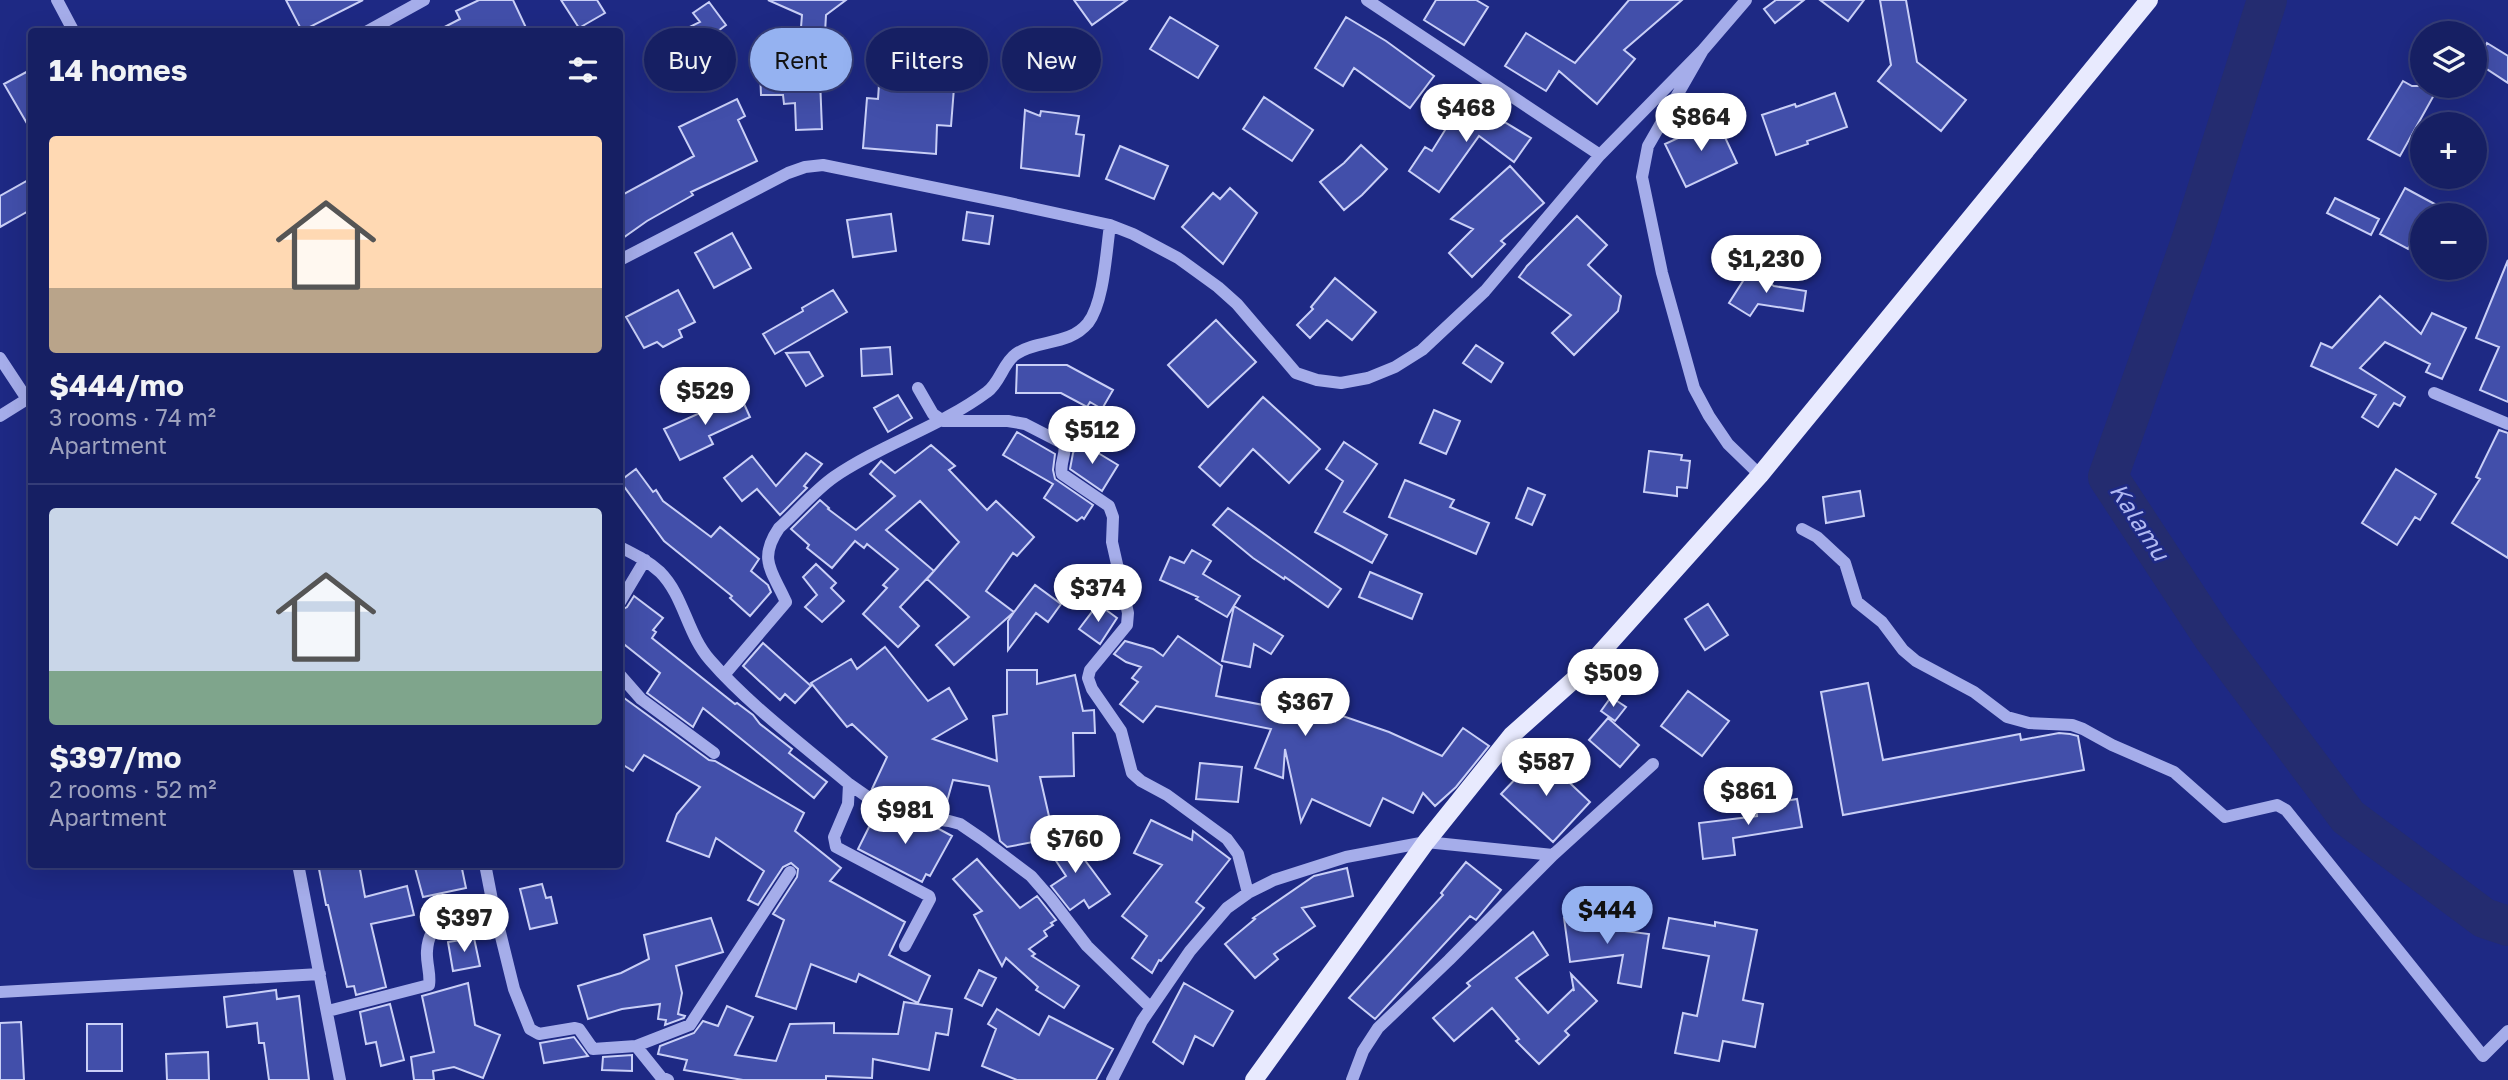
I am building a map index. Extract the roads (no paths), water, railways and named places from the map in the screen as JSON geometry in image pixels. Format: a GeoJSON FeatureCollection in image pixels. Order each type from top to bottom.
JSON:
{"type":"FeatureCollection","features":[{"type":"Feature","properties":{"kind":"main road"},"geometry":{"type":"LineString","coordinates":[[1254,1080],[1426,842],[1513,735],[1587,668],[1760,475],[2149,0]]}},
{"type":"Feature","properties":{"kind":"street"},"geometry":{"type":"LineString","coordinates":[[58,0],[73,28]]}},
{"type":"Feature","properties":{"kind":"street"},"geometry":{"type":"LineString","coordinates":[[372,28],[405,5],[424,0]]}},
{"type":"Feature","properties":{"kind":"street"},"geometry":{"type":"LineString","coordinates":[[1367,0],[1600,155]]}},
{"type":"Feature","properties":{"kind":"street"},"geometry":{"type":"LineString","coordinates":[[1746,0],[1731,5],[1703,50],[1648,146],[1642,177],[1662,273],[1694,388],[1728,444],[1760,475]]}},
{"type":"Feature","properties":{"kind":"street"},"geometry":{"type":"LineString","coordinates":[[623,258],[788,173],[823,165],[1110,225],[1178,258],[1218,287],[1237,304],[1296,373],[1317,380],[1341,383],[1368,378],[1395,367],[1422,350],[1485,291],[1600,155],[1703,50]]}},
{"type":"Feature","properties":{"kind":"street"},"geometry":{"type":"LineString","coordinates":[[724,676],[786,602],[766,558],[779,528],[831,479],[884,447],[943,421],[989,391],[1012,357],[1020,351],[1071,337],[1087,325],[1095,312],[1100,291],[1110,225]]}},
{"type":"Feature","properties":{"kind":"street"},"geometry":{"type":"LineString","coordinates":[[0,358],[28,397]]}},
{"type":"Feature","properties":{"kind":"street"},"geometry":{"type":"LineString","coordinates":[[918,388],[933,414],[943,421],[1008,421],[1025,424],[1064,444],[1066,450],[1060,467],[1062,474],[1109,506],[1113,517],[1112,542],[1128,613],[1127,625],[1090,670],[1088,678],[1092,689],[1121,731],[1132,773],[1167,794],[1227,839],[1238,853],[1248,893]]}},
{"type":"Feature","properties":{"kind":"street"},"geometry":{"type":"LineString","coordinates":[[2434,394],[2508,424]]}},
{"type":"Feature","properties":{"kind":"street"},"geometry":{"type":"LineString","coordinates":[[0,416],[28,399]]}},
{"type":"Feature","properties":{"kind":"street"},"geometry":{"type":"LineString","coordinates":[[1802,529],[1817,537],[1846,563],[1857,602],[1882,622],[1903,650],[1930,671],[1974,692],[2007,717],[2029,723],[2072,725],[2083,729],[2174,772],[2225,817],[2265,807],[2277,806],[2286,810],[2483,1056],[2508,1031]]}},
{"type":"Feature","properties":{"kind":"street"},"geometry":{"type":"LineString","coordinates":[[623,548],[645,559],[662,574],[694,639],[724,676],[849,784],[892,814],[960,824],[1031,876],[1087,946],[1151,1008]]}},
{"type":"Feature","properties":{"kind":"street"},"geometry":{"type":"LineString","coordinates":[[623,597],[645,559]]}},
{"type":"Feature","properties":{"kind":"street"},"geometry":{"type":"LineString","coordinates":[[623,678],[641,699],[714,753]]}},
{"type":"Feature","properties":{"kind":"street"},"geometry":{"type":"LineString","coordinates":[[1352,1080],[1363,1051],[1378,1028],[1449,961],[1553,855],[1653,764]]}},
{"type":"Feature","properties":{"kind":"street"},"geometry":{"type":"LineString","coordinates":[[849,784],[848,804],[834,837],[836,847],[929,896],[930,899],[905,946]]}},
{"type":"Feature","properties":{"kind":"street"},"geometry":{"type":"LineString","coordinates":[[1112,1080],[1151,1008],[1190,951],[1227,908],[1248,893],[1274,880],[1346,857],[1426,842],[1553,855]]}},
{"type":"Feature","properties":{"kind":"street"},"geometry":{"type":"LineString","coordinates":[[299,868],[340,1080]]}},
{"type":"Feature","properties":{"kind":"street"},"geometry":{"type":"LineString","coordinates":[[486,868],[511,981],[530,1029],[539,1034],[579,1029],[593,1049],[636,1046],[690,1025],[772,904],[790,872]]}},
{"type":"Feature","properties":{"kind":"street"},"geometry":{"type":"LineString","coordinates":[[328,1011],[429,985],[426,953],[430,937],[443,917],[492,900]]}},
{"type":"Feature","properties":{"kind":"street"},"geometry":{"type":"LineString","coordinates":[[0,992],[320,974]]}},
{"type":"Feature","properties":{"kind":"street"},"geometry":{"type":"LineString","coordinates":[[636,1046],[661,1077],[668,1080]]}},
{"type":"Feature","properties":{"kind":"waterway","name":"Kalamu"},"geometry":{"type":"LineString","coordinates":[[2267,0],[2192,238],[2108,477],[2213,637],[2348,817],[2484,918],[2508,926]]}}]}
